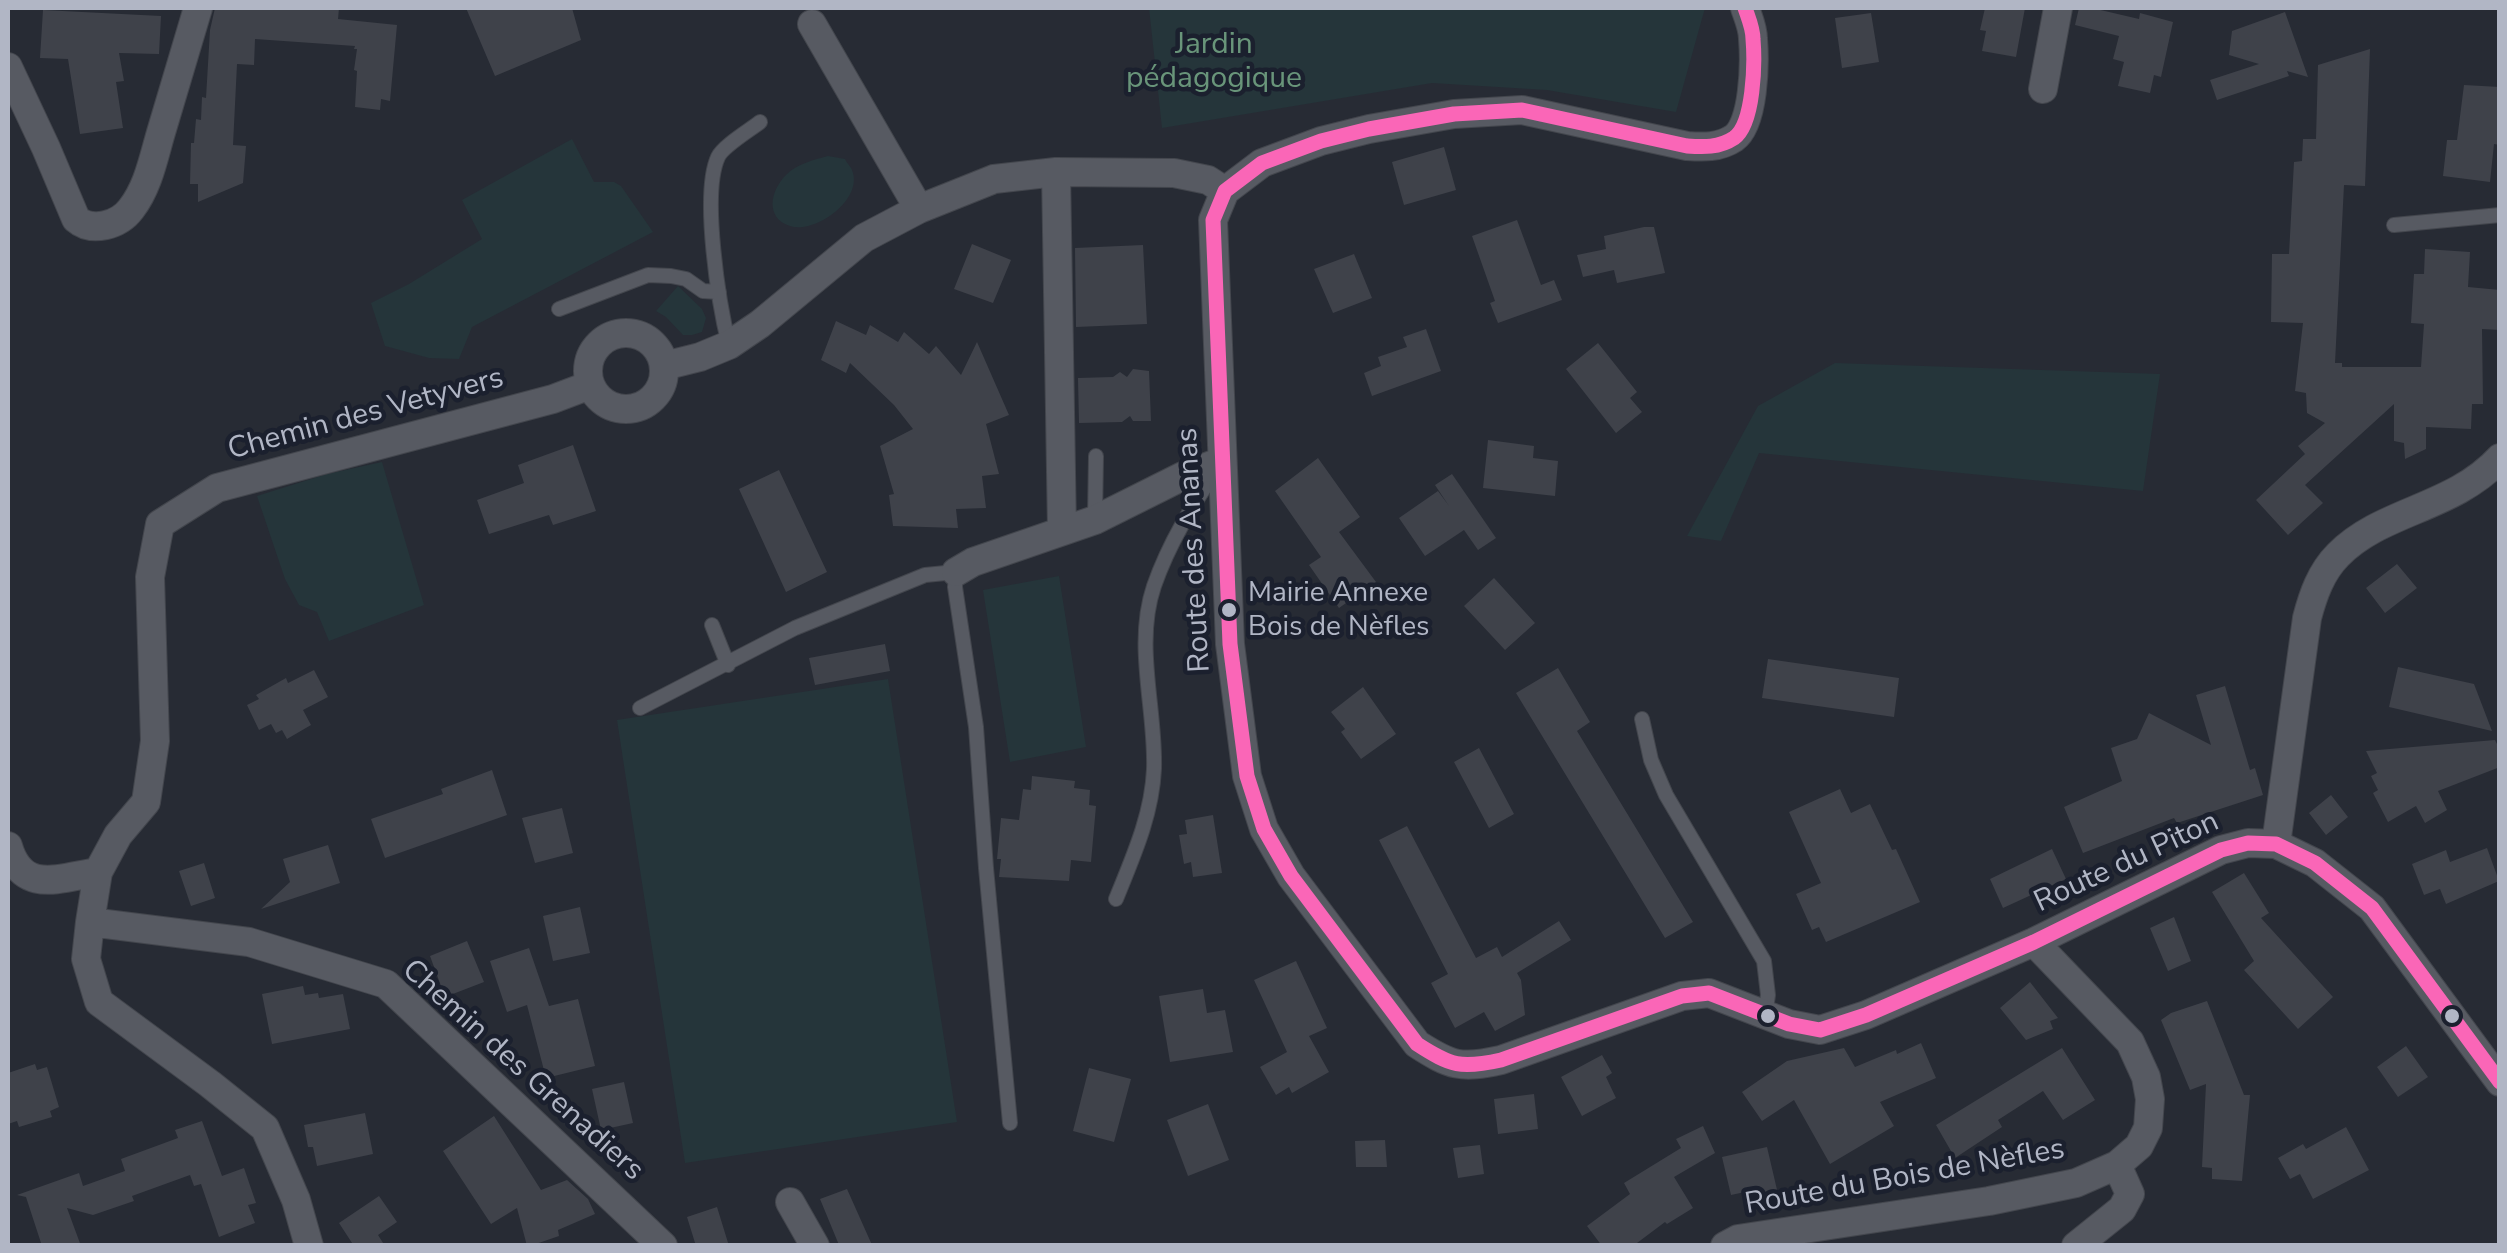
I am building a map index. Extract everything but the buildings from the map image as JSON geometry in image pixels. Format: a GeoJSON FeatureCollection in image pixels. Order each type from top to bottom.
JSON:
{"type":"FeatureCollection","features":[{"type":"Feature","properties":{"kind":"street"},"geometry":{"type":"LineString","coordinates":[[8,68],[14,102],[46,148],[76,219],[94,227],[120,220],[130,212],[148,178],[198,8]]}},
{"type":"Feature","properties":{"kind":"street"},"geometry":{"type":"LineString","coordinates":[[664,366],[729,345],[864,238],[919,209],[994,179],[1056,172],[1174,173],[1208,180],[1225,191],[1262,164],[1321,141],[1454,114],[1522,110],[1687,146],[1714,147],[1734,138],[1747,124],[1754,36],[1745,8]]}},
{"type":"Feature","properties":{"kind":"street"},"geometry":{"type":"LineString","coordinates":[[2043,89],[2058,8]]}},
{"type":"Feature","properties":{"kind":"street"},"geometry":{"type":"LineString","coordinates":[[812,24],[919,209]]}},
{"type":"Feature","properties":{"kind":"street"},"geometry":{"type":"LineString","coordinates":[[1056,172],[1062,531]]}},
{"type":"Feature","properties":{"kind":"street","name":"Route des Ananas"},"geometry":{"type":"LineString","coordinates":[[1225,191],[1213,220],[1222,461],[1230,644],[1247,776],[1264,829],[1290,876],[1417,1044],[1443,1061],[1472,1067],[1682,996],[1709,993],[1789,1024],[1820,1030],[1866,1015],[2034,942]]}},
{"type":"Feature","properties":{"kind":"street"},"geometry":{"type":"LineString","coordinates":[[620,332],[644,337],[660,353],[664,366],[658,393],[636,408],[621,410],[608,405],[590,385],[590,358],[596,346],[620,332]]}},
{"type":"Feature","properties":{"kind":"street","name":"Chemin des Vetyvers"},"geometry":{"type":"LineString","coordinates":[[98,872],[118,836],[146,802],[154,741],[150,577],[160,524],[217,488],[553,399],[590,385]]}},
{"type":"Feature","properties":{"kind":"street"},"geometry":{"type":"LineString","coordinates":[[2500,458],[2464,488],[2358,540],[2337,555],[2315,589],[2307,618],[2276,844],[2315,863],[2372,908],[2500,1082]]}},
{"type":"Feature","properties":{"kind":"street"},"geometry":{"type":"LineString","coordinates":[[956,572],[974,562],[1095,520],[1222,461]]}},
{"type":"Feature","properties":{"kind":"street","name":"Route du Piton"},"geometry":{"type":"LineString","coordinates":[[2034,942],[2220,850],[2248,843],[2276,844]]}},
{"type":"Feature","properties":{"kind":"street"},"geometry":{"type":"LineString","coordinates":[[8,846],[16,866],[32,879],[42,881],[98,872],[86,960],[99,1002],[265,1128],[296,1200],[309,1246]]}},
{"type":"Feature","properties":{"kind":"street","name":"Chemin des Grenadiers"},"geometry":{"type":"LineString","coordinates":[[90,922],[249,942],[386,984],[664,1246]]}},
{"type":"Feature","properties":{"kind":"street","name":"Route du Bois de Nèfles"},"geometry":{"type":"LineString","coordinates":[[1725,1246],[1738,1240],[2076,1184],[2117,1165],[2138,1146],[2148,1128],[2150,1099],[2146,1076],[2130,1042],[2034,942]]}},
{"type":"Feature","properties":{"kind":"street"},"geometry":{"type":"LineString","coordinates":[[2076,1246],[2122,1209],[2130,1194],[2117,1165]]}},
{"type":"Feature","properties":{"kind":"street"},"geometry":{"type":"LineString","coordinates":[[790,1202],[815,1246]]}},
{"type":"Feature","properties":{"kind":"lane"},"geometry":{"type":"LineString","coordinates":[[729,345],[719,292],[710,193],[719,154],[760,122]]}},
{"type":"Feature","properties":{"kind":"lane"},"geometry":{"type":"LineString","coordinates":[[2394,225],[2500,215]]}},
{"type":"Feature","properties":{"kind":"lane"},"geometry":{"type":"LineString","coordinates":[[559,308],[648,275],[686,279],[703,291],[719,292]]}},
{"type":"Feature","properties":{"kind":"lane"},"geometry":{"type":"LineString","coordinates":[[1095,520],[1096,456]]}},
{"type":"Feature","properties":{"kind":"lane"},"geometry":{"type":"LineString","coordinates":[[1116,899],[1146,824],[1154,769],[1146,650],[1153,588],[1186,515],[1222,461]]}},
{"type":"Feature","properties":{"kind":"lane"},"geometry":{"type":"LineString","coordinates":[[640,708],[795,628],[924,575],[956,572],[976,728],[1010,1122]]}},
{"type":"Feature","properties":{"kind":"lane"},"geometry":{"type":"LineString","coordinates":[[712,626],[728,665]]}},
{"type":"Feature","properties":{"kind":"lane"},"geometry":{"type":"LineString","coordinates":[[1642,719],[1651,760],[1666,795],[1764,961],[1768,995],[1765,1015]]}},
{"type":"Feature","properties":{"kind":"green space","name":"Jardin pédagogique"},"geometry":{"type":"Polygon","coordinates":[[[1149,8],[1705,8],[1676,112],[1547,90],[1432,83],[1162,128],[1149,8]]]}},
{"type":"Feature","properties":{"kind":"green space"},"geometry":{"type":"Polygon","coordinates":[[[572,139],[594,182],[621,186],[653,232],[472,327],[459,359],[429,358],[385,346],[371,303],[482,239],[462,200],[572,139]]]}},
{"type":"Feature","properties":{"kind":"green space"},"geometry":{"type":"Polygon","coordinates":[[[828,156],[845,159],[852,171],[854,184],[850,194],[834,213],[812,225],[790,226],[782,222],[773,204],[781,181],[795,168],[828,156]]]}},
{"type":"Feature","properties":{"kind":"green space"},"geometry":{"type":"Polygon","coordinates":[[[678,286],[702,309],[706,318],[702,332],[683,335],[656,311],[678,286]]]}},
{"type":"Feature","properties":{"kind":"green space"},"geometry":{"type":"Polygon","coordinates":[[[1835,363],[2160,374],[2143,491],[1759,453],[1721,541],[1687,536],[1758,406],[1835,363]]]}},
{"type":"Feature","properties":{"kind":"green space"},"geometry":{"type":"Polygon","coordinates":[[[382,462],[424,605],[329,641],[317,612],[299,605],[285,579],[257,496],[382,462]]]}},
{"type":"Feature","properties":{"kind":"green space"},"geometry":{"type":"Polygon","coordinates":[[[1059,576],[1086,747],[1010,762],[983,590],[1059,576]]]}},
{"type":"Feature","properties":{"kind":"green space"},"geometry":{"type":"Polygon","coordinates":[[[888,679],[957,1122],[685,1163],[617,720],[888,679]]]}},
{"type":"Feature","properties":{"kind":"transit line"},"geometry":{"type":"LineString","coordinates":[[1745,8],[1753,35],[1752,92],[1741,131],[1723,144],[1687,146],[1522,110],[1454,114],[1321,141],[1262,163],[1225,191],[1213,220],[1230,644],[1247,776],[1264,829],[1291,876],[1417,1044],[1448,1061],[1476,1064],[1501,1060],[1682,996],[1709,993],[1789,1024],[1820,1030],[1866,1015],[2034,942],[2221,850],[2248,843],[2276,844],[2315,863],[2372,908],[2500,1082]]}},
{"type":"Feature","properties":{"kind":"place","name":"Mairie Annexe Bois de Nèfles"},"geometry":{"type":"Point","coordinates":[1229,610]}}]}
